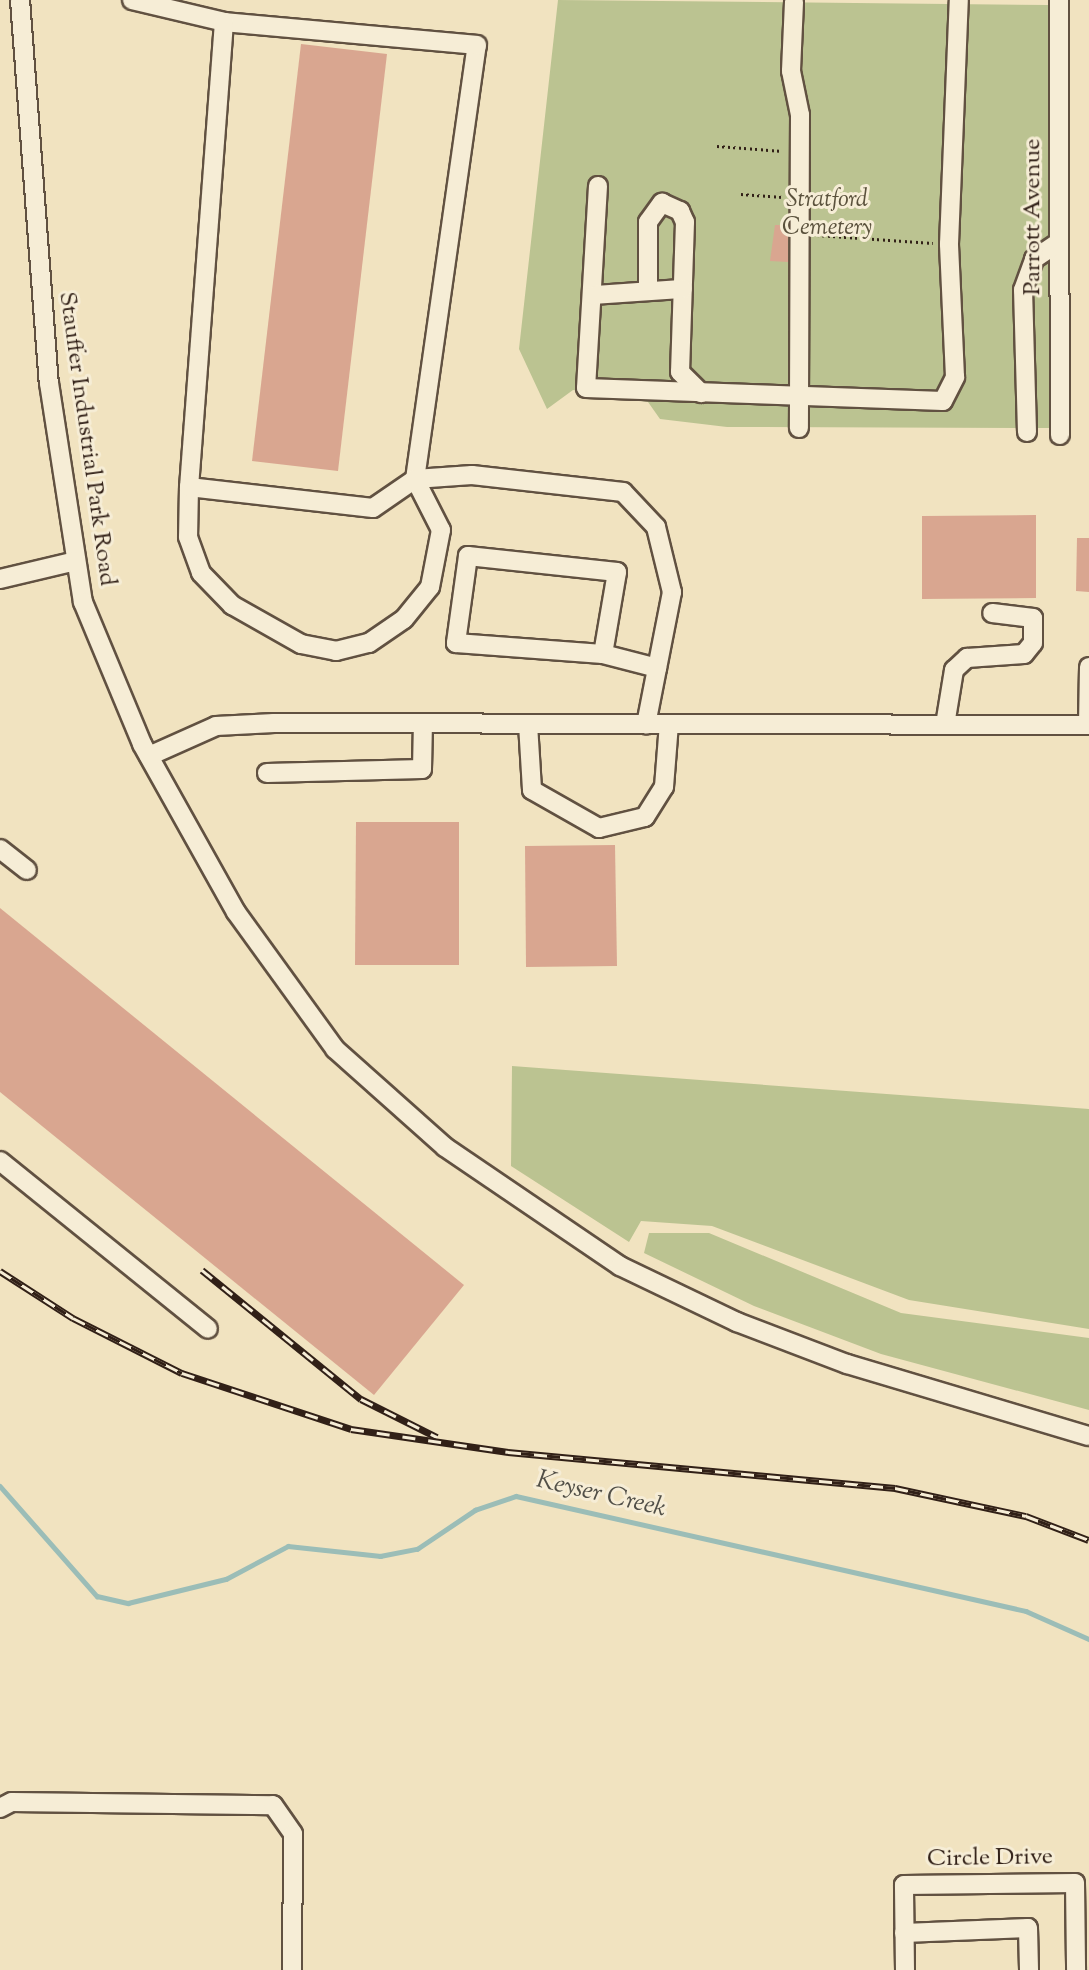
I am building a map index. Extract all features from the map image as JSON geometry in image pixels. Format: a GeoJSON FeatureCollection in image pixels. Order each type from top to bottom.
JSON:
{"type":"FeatureCollection","features":[{"type":"Feature","properties":{"kind":"street","name":"Stauffer Industrial Park Road"},"geometry":{"type":"LineString","coordinates":[[20,0],[49,383],[83,602],[149,756],[236,912],[335,1049],[445,1147],[620,1266],[737,1322],[847,1364],[1089,1437]]}},
{"type":"Feature","properties":{"kind":"street"},"geometry":{"type":"LineString","coordinates":[[132,0],[225,22],[477,45],[415,479],[441,530],[429,587],[404,620],[369,643],[336,651],[301,644],[232,605],[201,573],[188,537],[189,487],[225,22]]}},
{"type":"Feature","properties":{"kind":"street"},"geometry":{"type":"LineString","coordinates":[[598,186],[594,295],[586,388],[800,398],[943,401],[954,377],[949,244],[959,0]]}},
{"type":"Feature","properties":{"kind":"street","name":"Parrott Avenue"},"geometry":{"type":"LineString","coordinates":[[1059,0],[1060,435]]}},
{"type":"Feature","properties":{"kind":"street"},"geometry":{"type":"LineString","coordinates":[[794,2],[791,60],[800,150],[799,428]]}},
{"type":"Feature","properties":{"kind":"street"},"geometry":{"type":"LineString","coordinates":[[648,290],[648,222],[662,203],[680,211],[685,222],[680,372],[701,393]]}},
{"type":"Feature","properties":{"kind":"street"},"geometry":{"type":"LineString","coordinates":[[1027,432],[1023,290],[1034,259],[1058,243]]}},
{"type":"Feature","properties":{"kind":"street"},"geometry":{"type":"LineString","coordinates":[[594,295],[683,289]]}},
{"type":"Feature","properties":{"kind":"street"},"geometry":{"type":"LineString","coordinates":[[189,487],[373,508],[415,479],[472,475],[623,492],[656,527],[672,592],[646,724]]}},
{"type":"Feature","properties":{"kind":"street"},"geometry":{"type":"LineString","coordinates":[[603,654],[617,572],[468,556],[456,643],[603,654],[657,668]]}},
{"type":"Feature","properties":{"kind":"street"},"geometry":{"type":"LineString","coordinates":[[0,579],[76,561]]}},
{"type":"Feature","properties":{"kind":"street"},"geometry":{"type":"LineString","coordinates":[[945,725],[954,670],[967,657],[1024,654],[1033,643],[1033,618],[992,613]]}},
{"type":"Feature","properties":{"kind":"street"},"geometry":{"type":"LineString","coordinates":[[149,756],[216,726],[424,723],[1088,725],[1089,667]]}},
{"type":"Feature","properties":{"kind":"street"},"geometry":{"type":"LineString","coordinates":[[267,773],[422,769],[424,723]]}},
{"type":"Feature","properties":{"kind":"street"},"geometry":{"type":"LineString","coordinates":[[528,724],[532,790],[599,828],[645,817],[664,787],[669,724]]}},
{"type":"Feature","properties":{"kind":"street"},"geometry":{"type":"LineString","coordinates":[[0,849],[27,870]]}},
{"type":"Feature","properties":{"kind":"street"},"geometry":{"type":"LineString","coordinates":[[0,1161],[208,1329]]}},
{"type":"Feature","properties":{"kind":"street"},"geometry":{"type":"LineString","coordinates":[[0,1808],[12,1802],[273,1805],[293,1834],[292,1970]]}},
{"type":"Feature","properties":{"kind":"street","name":"Circle Drive"},"geometry":{"type":"LineString","coordinates":[[905,1970],[904,1885],[1075,1883],[1076,1970]]}},
{"type":"Feature","properties":{"kind":"street"},"geometry":{"type":"LineString","coordinates":[[904,1933],[1028,1928],[1029,1970]]}},
{"type":"Feature","properties":{"kind":"path"},"geometry":{"type":"LineString","coordinates":[[717,146],[800,150]]}},
{"type":"Feature","properties":{"kind":"path"},"geometry":{"type":"LineString","coordinates":[[741,194],[800,198]]}},
{"type":"Feature","properties":{"kind":"path"},"geometry":{"type":"LineString","coordinates":[[800,234],[949,244]]}},
{"type":"Feature","properties":{"kind":"green space","name":"Stratford Cemetery"},"geometry":{"type":"Polygon","coordinates":[[[558,0],[1048,5],[1054,428],[727,427],[660,419],[648,402],[573,390],[547,409],[519,349],[558,0]]]}},
{"type":"Feature","properties":{"kind":"green space"},"geometry":{"type":"Polygon","coordinates":[[[512,1066],[1089,1109],[1089,1329],[909,1300],[712,1226],[641,1221],[629,1242],[511,1166],[512,1066]]]}},
{"type":"Feature","properties":{"kind":"green space"},"geometry":{"type":"Polygon","coordinates":[[[649,1233],[709,1233],[901,1313],[1089,1338],[1089,1410],[881,1354],[754,1306],[644,1253],[649,1233]]]}},
{"type":"Feature","properties":{"kind":"building"},"geometry":{"type":"Polygon","coordinates":[[[301,44],[387,54],[338,471],[252,461],[301,44]]]}},
{"type":"Feature","properties":{"kind":"building"},"geometry":{"type":"Polygon","coordinates":[[[775,225],[788,225],[788,262],[770,261],[775,225]]]}},
{"type":"Feature","properties":{"kind":"building"},"geometry":{"type":"Polygon","coordinates":[[[1036,515],[1036,598],[922,599],[922,516],[1036,515]]]}},
{"type":"Feature","properties":{"kind":"building"},"geometry":{"type":"Polygon","coordinates":[[[1077,538],[1089,538],[1089,592],[1076,591],[1077,538]]]}},
{"type":"Feature","properties":{"kind":"building"},"geometry":{"type":"Polygon","coordinates":[[[356,822],[459,822],[459,965],[355,965],[356,822]]]}},
{"type":"Feature","properties":{"kind":"building"},"geometry":{"type":"Polygon","coordinates":[[[615,845],[617,966],[526,967],[525,846],[615,845]]]}},
{"type":"Feature","properties":{"kind":"building"},"geometry":{"type":"Polygon","coordinates":[[[0,908],[464,1285],[374,1395],[0,1092],[0,908]]]}},
{"type":"Feature","properties":{"kind":"waterway","name":"Keyser Creek"},"geometry":{"type":"LineString","coordinates":[[0,1486],[97,1596],[128,1603],[226,1579],[288,1546],[380,1556],[417,1549],[475,1510],[516,1496],[1026,1611],[1089,1639]]}},
{"type":"Feature","properties":{"kind":"railway"},"geometry":{"type":"LineString","coordinates":[[202,1270],[361,1399],[437,1437]]}},
{"type":"Feature","properties":{"kind":"railway"},"geometry":{"type":"LineString","coordinates":[[0,1271],[73,1318],[182,1373],[351,1429],[508,1452],[895,1488],[1026,1516],[1089,1540]]}}]}
